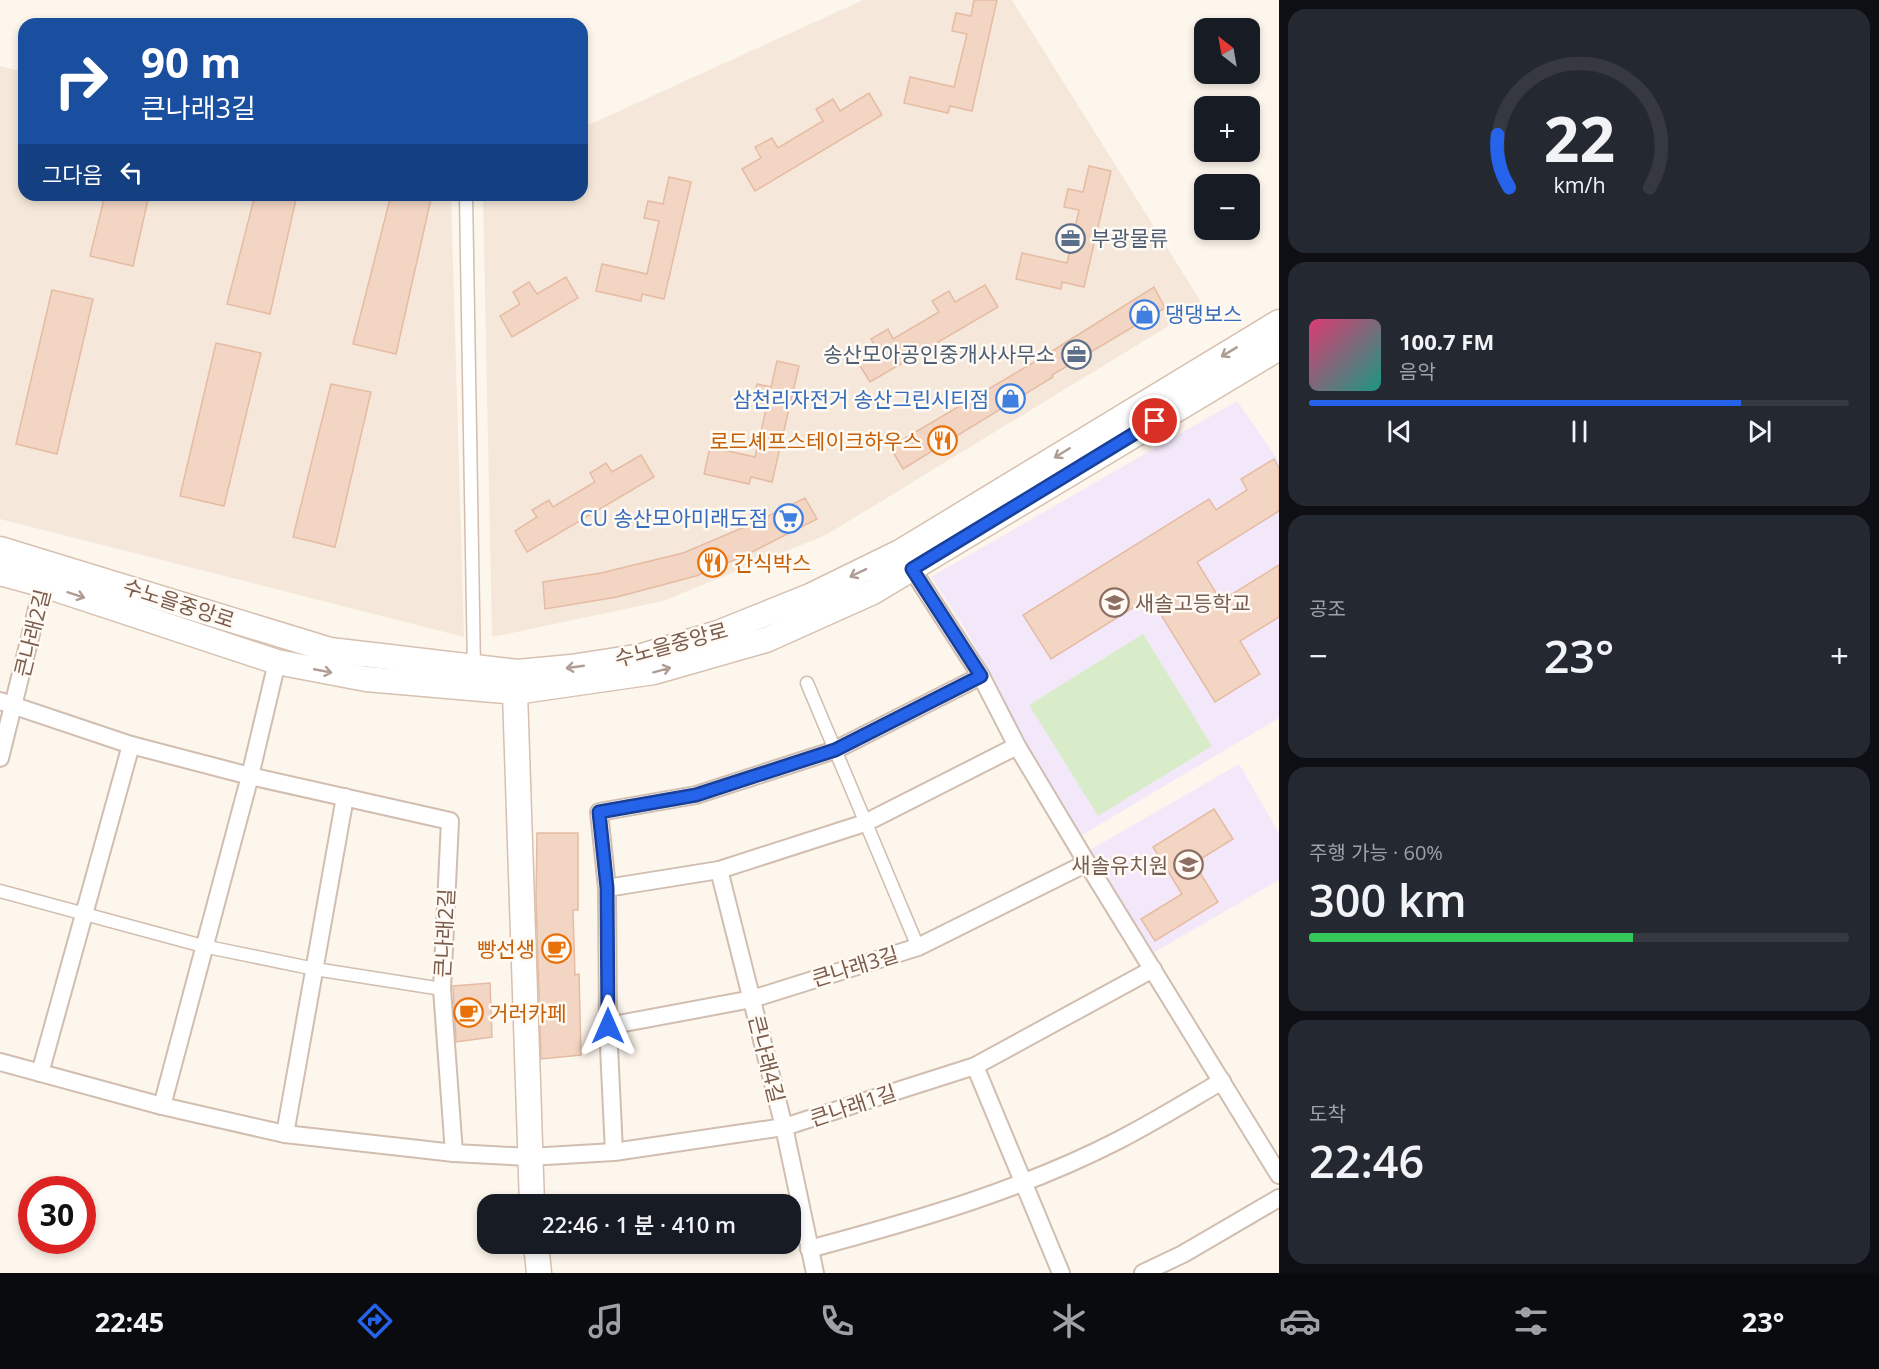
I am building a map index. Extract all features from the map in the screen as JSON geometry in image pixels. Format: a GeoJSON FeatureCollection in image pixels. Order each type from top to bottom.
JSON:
{"type":"FeatureCollection","features":[{"type":"Feature","properties":{"kind":"main road","name":"수노을중앙로"},"geometry":{"type":"LineString","coordinates":[[0,573],[45,573],[330,650],[474,677],[516,682],[654,672],[766,640],[873,592],[906,561],[1279,322]]}},
{"type":"Feature","properties":{"kind":"main road","name":"수노을중앙로"},"geometry":{"type":"LineString","coordinates":[[906,561],[1279,348]]}},
{"type":"Feature","properties":{"kind":"main road","name":"수노을중앙로"},"geometry":{"type":"LineString","coordinates":[[0,549],[45,573],[277,662],[366,679],[474,677]]}},
{"type":"Feature","properties":{"kind":"main road"},"geometry":{"type":"LineString","coordinates":[[516,682],[531,1194]]}},
{"type":"Feature","properties":{"kind":"main road"},"geometry":{"type":"LineString","coordinates":[[537,1254],[539,1273]]}},
{"type":"Feature","properties":{"kind":"street"},"geometry":{"type":"LineString","coordinates":[[466,201],[474,677]]}},
{"type":"Feature","properties":{"kind":"street"},"geometry":{"type":"LineString","coordinates":[[906,561],[981,676],[1017,746],[1279,1175]]}},
{"type":"Feature","properties":{"kind":"street","name":"큰나래2길"},"geometry":{"type":"LineString","coordinates":[[0,758],[7,702],[45,573]]}},
{"type":"Feature","properties":{"kind":"street"},"geometry":{"type":"LineString","coordinates":[[162,1106],[202,946],[250,776],[277,662]]}},
{"type":"Feature","properties":{"kind":"street"},"geometry":{"type":"LineString","coordinates":[[614,1152],[608,1026],[607,888],[599,812],[696,795],[835,750],[981,676]]}},
{"type":"Feature","properties":{"kind":"street"},"geometry":{"type":"LineString","coordinates":[[807,683],[918,947]]}},
{"type":"Feature","properties":{"kind":"street","name":"큰나래2길"},"geometry":{"type":"LineString","coordinates":[[7,702],[132,745],[250,776],[450,821],[442,989],[454,1153]]}},
{"type":"Feature","properties":{"kind":"street"},"geometry":{"type":"LineString","coordinates":[[40,1073],[87,914],[132,745]]}},
{"type":"Feature","properties":{"kind":"street"},"geometry":{"type":"LineString","coordinates":[[607,888],[719,870],[865,823],[1017,746]]}},
{"type":"Feature","properties":{"kind":"street"},"geometry":{"type":"LineString","coordinates":[[285,1134],[345,796]]}},
{"type":"Feature","properties":{"kind":"street","name":"큰나래3길"},"geometry":{"type":"LineString","coordinates":[[608,1026],[752,999],[918,947],[1087,863]]}},
{"type":"Feature","properties":{"kind":"street","name":"큰나래4길"},"geometry":{"type":"LineString","coordinates":[[719,870],[783,1127],[814,1273]]}},
{"type":"Feature","properties":{"kind":"street"},"geometry":{"type":"LineString","coordinates":[[0,891],[202,946],[315,969],[442,989]]}},
{"type":"Feature","properties":{"kind":"street","name":"큰나래1길"},"geometry":{"type":"LineString","coordinates":[[529,1157],[614,1152],[783,1127],[975,1066],[1153,969]]}},
{"type":"Feature","properties":{"kind":"street"},"geometry":{"type":"LineString","coordinates":[[0,1062],[162,1106],[285,1134],[454,1153],[529,1157]]}},
{"type":"Feature","properties":{"kind":"street"},"geometry":{"type":"LineString","coordinates":[[975,1066],[1021,1182],[1061,1273]]}},
{"type":"Feature","properties":{"kind":"street"},"geometry":{"type":"LineString","coordinates":[[809,1250],[913,1221],[1021,1182],[1118,1140],[1222,1081]]}},
{"type":"Feature","properties":{"kind":"street"},"geometry":{"type":"LineString","coordinates":[[1143,1273],[1183,1254],[1279,1198]]}},
{"type":"Feature","properties":{"kind":"shaded area"},"geometry":{"type":"Polygon","coordinates":[[[863,0],[1012,0],[1203,305],[826,535],[663,601],[492,637],[483,201],[588,201],[588,125],[863,0]]]}},
{"type":"Feature","properties":{"kind":"shaded area"},"geometry":{"type":"Polygon","coordinates":[[[0,66],[18,70],[18,201],[451,201],[464,637],[0,519],[0,66]]]}},
{"type":"Feature","properties":{"kind":"shaded area","name":"새솔고등학교"},"geometry":{"type":"Polygon","coordinates":[[[1237,401],[1279,461],[1279,718],[1077,838],[966,630],[931,577],[1237,401]]]}},
{"type":"Feature","properties":{"kind":"shaded area","name":"새솔유치원"},"geometry":{"type":"Polygon","coordinates":[[[1239,764],[1279,833],[1279,880],[1153,953],[1090,850],[1239,764]]]}},
{"type":"Feature","properties":{"kind":"green space"},"geometry":{"type":"Polygon","coordinates":[[[1143,634],[1212,746],[1098,816],[1029,705],[1143,634]]]}},
{"type":"Feature","properties":{"kind":"building"},"geometry":{"type":"Polygon","coordinates":[[[974,0],[997,0],[972,111],[950,106],[948,113],[904,103],[910,77],[954,87],[967,34],[952,31],[956,13],[971,16],[974,0]]]}},
{"type":"Feature","properties":{"kind":"building"},"geometry":{"type":"Polygon","coordinates":[[[869,93],[882,115],[755,191],[742,169],[761,158],[755,147],[772,138],[778,148],[823,121],[816,109],[833,99],[840,111],[869,93]]]}},
{"type":"Feature","properties":{"kind":"building"},"geometry":{"type":"Polygon","coordinates":[[[1089,166],[1111,171],[1084,287],[1062,282],[1061,289],[1016,279],[1022,253],[1067,263],[1079,210],[1064,207],[1068,189],[1083,192],[1089,166]]]}},
{"type":"Feature","properties":{"kind":"building"},"geometry":{"type":"Polygon","coordinates":[[[669,177],[691,182],[664,299],[642,294],[641,301],[596,291],[602,264],[647,274],[659,221],[644,218],[648,201],[663,204],[669,177]]]}},
{"type":"Feature","properties":{"kind":"building"},"geometry":{"type":"Polygon","coordinates":[[[104,201],[148,201],[133,266],[90,256],[104,201]]]}},
{"type":"Feature","properties":{"kind":"building"},"geometry":{"type":"Polygon","coordinates":[[[253,201],[296,201],[270,314],[227,304],[253,201]]]}},
{"type":"Feature","properties":{"kind":"building"},"geometry":{"type":"Polygon","coordinates":[[[389,201],[431,201],[396,354],[353,344],[389,201]]]}},
{"type":"Feature","properties":{"kind":"building"},"geometry":{"type":"Polygon","coordinates":[[[566,277],[578,298],[512,337],[500,316],[520,304],[513,292],[529,282],[537,294],[566,277]]]}},
{"type":"Feature","properties":{"kind":"building"},"geometry":{"type":"Polygon","coordinates":[[[985,285],[998,307],[870,382],[857,361],[877,349],[871,339],[888,329],[893,339],[939,312],[932,301],[949,291],[955,302],[985,285]]]}},
{"type":"Feature","properties":{"kind":"building"},"geometry":{"type":"Polygon","coordinates":[[[1154,287],[1165,308],[1052,375],[1053,377],[903,469],[890,447],[1041,358],[1154,287]]]}},
{"type":"Feature","properties":{"kind":"building"},"geometry":{"type":"Polygon","coordinates":[[[52,290],[93,299],[57,454],[16,444],[52,290]]]}},
{"type":"Feature","properties":{"kind":"building"},"geometry":{"type":"Polygon","coordinates":[[[216,343],[261,353],[224,506],[180,496],[216,343]]]}},
{"type":"Feature","properties":{"kind":"building"},"geometry":{"type":"Polygon","coordinates":[[[777,361],[799,366],[772,482],[751,477],[749,484],[704,474],[710,447],[755,457],[767,405],[752,401],[757,384],[771,387],[777,361]]]}},
{"type":"Feature","properties":{"kind":"building"},"geometry":{"type":"Polygon","coordinates":[[[331,384],[371,392],[335,547],[293,537],[331,384]]]}},
{"type":"Feature","properties":{"kind":"building"},"geometry":{"type":"Polygon","coordinates":[[[641,455],[654,477],[527,552],[515,531],[537,517],[532,510],[549,500],[553,507],[595,482],[590,473],[606,463],[612,472],[641,455]]]}},
{"type":"Feature","properties":{"kind":"building"},"geometry":{"type":"Polygon","coordinates":[[[1274,459],[1279,468],[1279,511],[1197,562],[1221,601],[1279,565],[1279,617],[1240,641],[1260,674],[1215,702],[1150,597],[1051,659],[1023,615],[1209,499],[1216,510],[1247,490],[1241,479],[1274,459]]]}},
{"type":"Feature","properties":{"kind":"building"},"geometry":{"type":"Polygon","coordinates":[[[805,498],[817,519],[746,555],[696,576],[617,597],[545,609],[543,582],[601,573],[683,553],[754,523],[805,498]]]}},
{"type":"Feature","properties":{"kind":"building"},"geometry":{"type":"Polygon","coordinates":[[[1214,809],[1233,839],[1194,863],[1218,902],[1155,941],[1141,919],[1182,894],[1153,847],[1214,809]]]}},
{"type":"Feature","properties":{"kind":"building"},"geometry":{"type":"Polygon","coordinates":[[[537,833],[578,833],[578,910],[573,910],[575,975],[579,974],[581,1055],[541,1059],[536,897],[537,833]]]}},
{"type":"Feature","properties":{"kind":"building"},"geometry":{"type":"Polygon","coordinates":[[[490,983],[492,1037],[456,1042],[453,986],[490,983]]]}},
{"type":"Feature","properties":{"kind":"place","name":"부광물류"},"geometry":{"type":"Point","coordinates":[1070,238]}},
{"type":"Feature","properties":{"kind":"place","name":"댕댕보스"},"geometry":{"type":"Point","coordinates":[1144,314]}},
{"type":"Feature","properties":{"kind":"place","name":"송산모아공인중개사사무소"},"geometry":{"type":"Point","coordinates":[1076,354]}},
{"type":"Feature","properties":{"kind":"place","name":"삼천리자전거 송산그린시티점"},"geometry":{"type":"Point","coordinates":[1010,399]}},
{"type":"Feature","properties":{"kind":"place","name":"로드셰프스테이크하우스"},"geometry":{"type":"Point","coordinates":[943,441]}},
{"type":"Feature","properties":{"kind":"place","name":"CU 송산모아미래도점"},"geometry":{"type":"Point","coordinates":[789,518]}},
{"type":"Feature","properties":{"kind":"place","name":"간식박스"},"geometry":{"type":"Point","coordinates":[713,563]}},
{"type":"Feature","properties":{"kind":"place","name":"새솔고등학교"},"geometry":{"type":"Point","coordinates":[1114,603]}},
{"type":"Feature","properties":{"kind":"place","name":"새솔유치원"},"geometry":{"type":"Point","coordinates":[1189,865]}},
{"type":"Feature","properties":{"kind":"place","name":"빵선생"},"geometry":{"type":"Point","coordinates":[556,949]}},
{"type":"Feature","properties":{"kind":"place","name":"거러카페"},"geometry":{"type":"Point","coordinates":[468,1013]}},
{"type":"Feature","properties":{"kind":"route"},"geometry":{"type":"LineString","coordinates":[[608,1026],[607,888],[599,812],[696,795],[835,750],[981,676],[912,569],[1155,421]]}}]}
